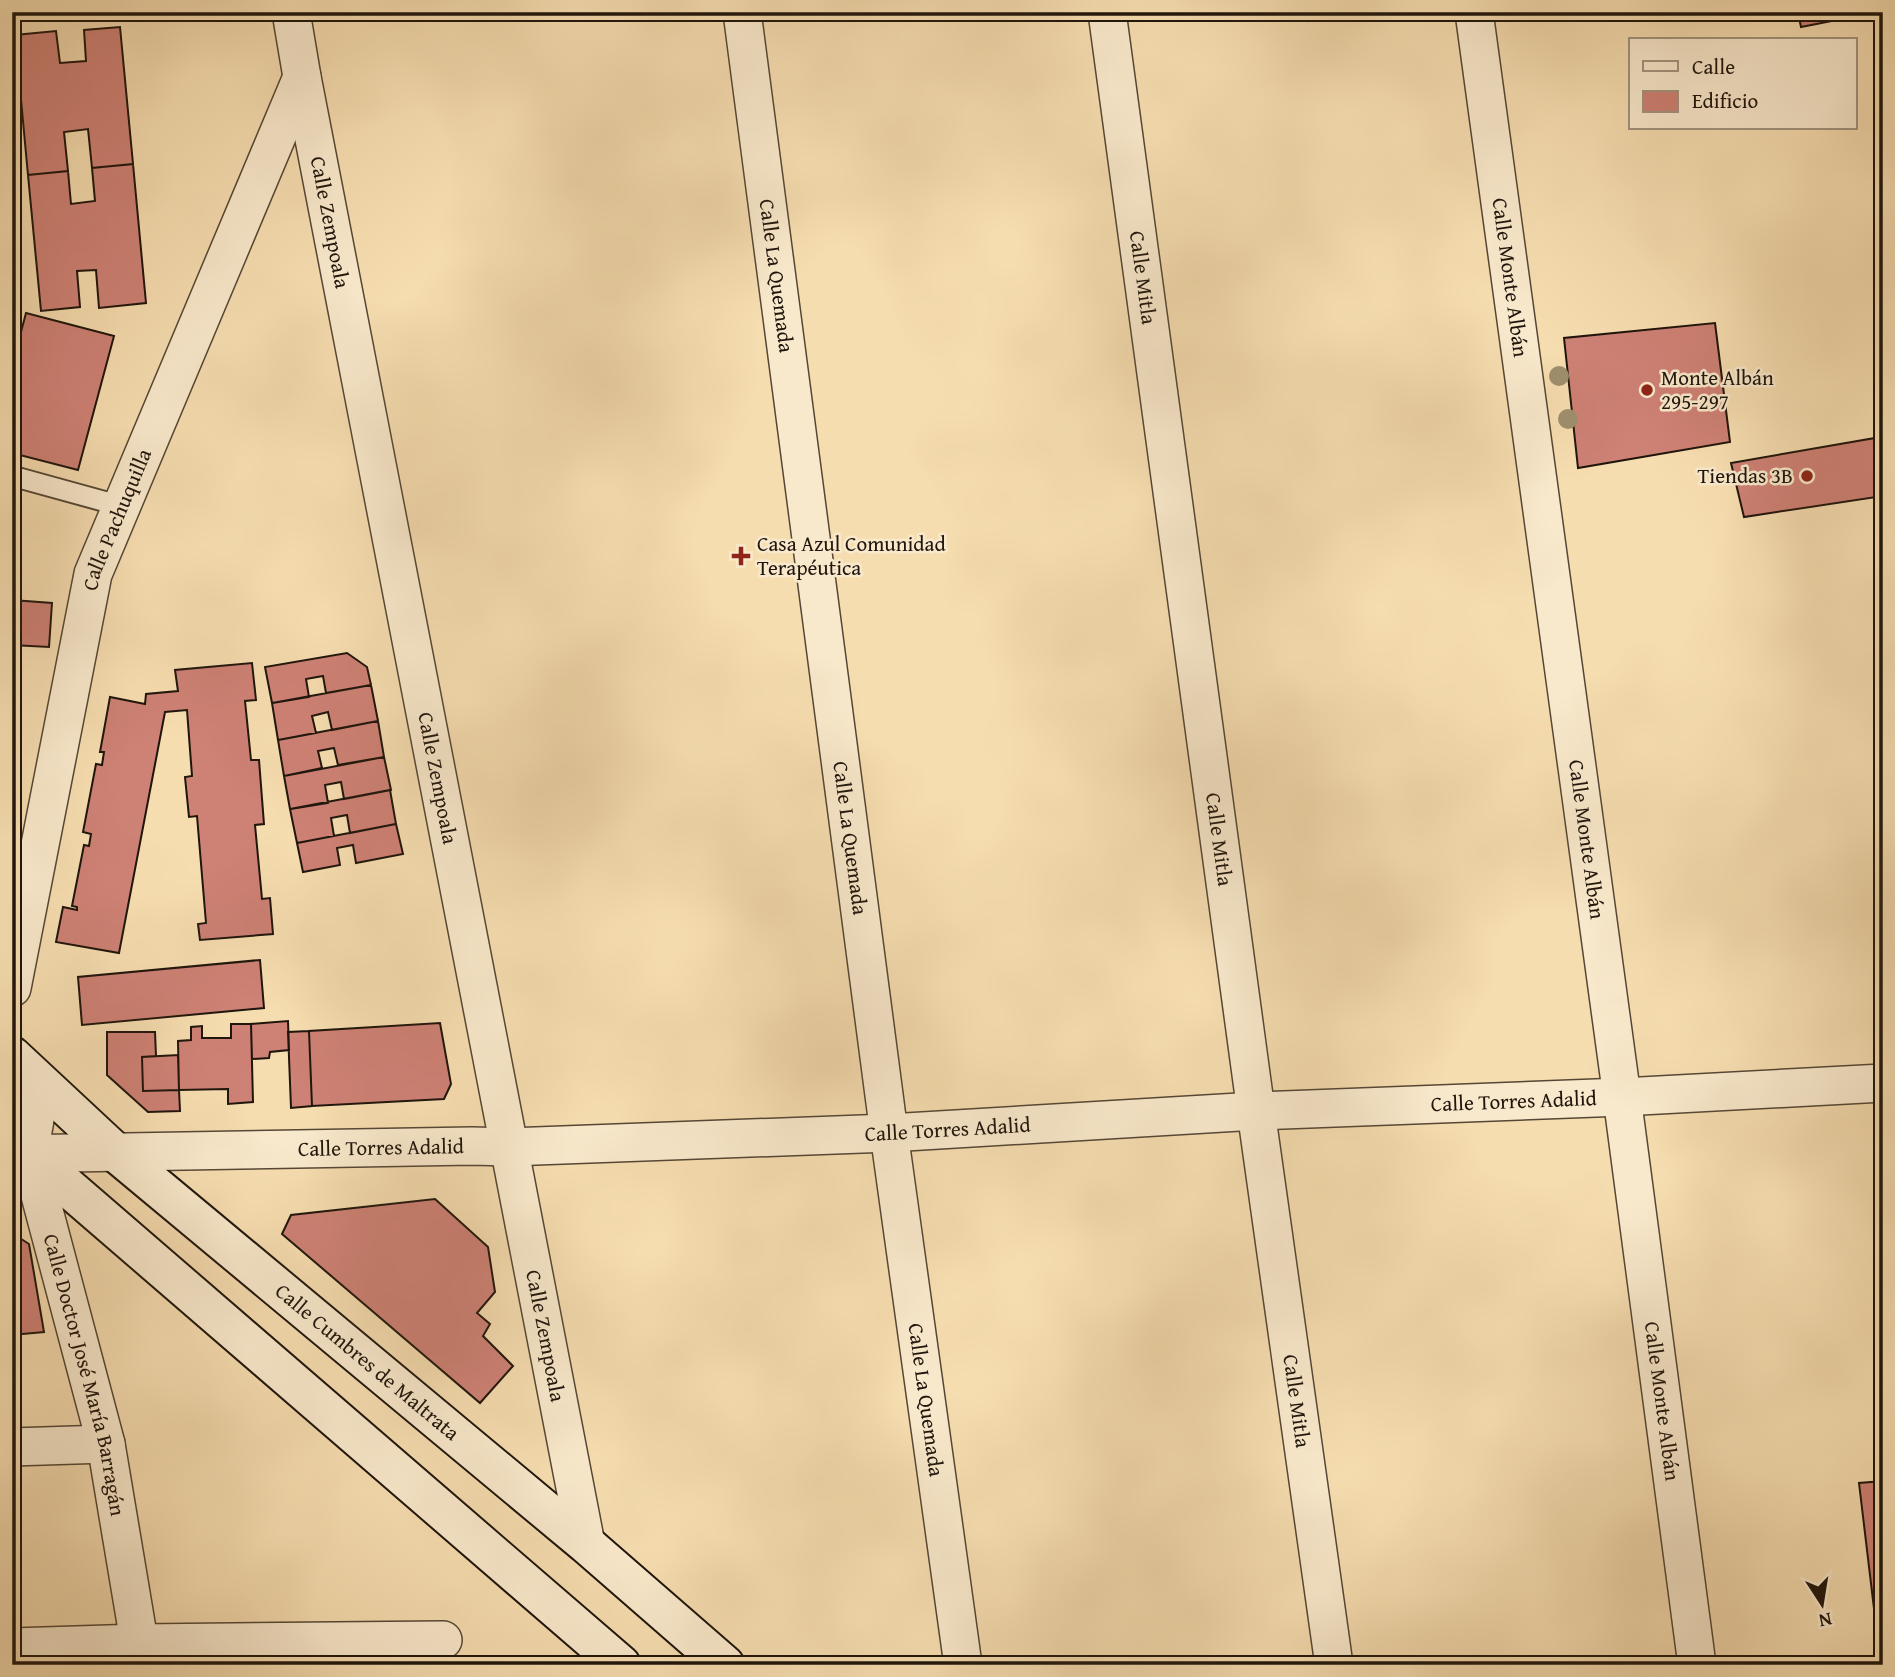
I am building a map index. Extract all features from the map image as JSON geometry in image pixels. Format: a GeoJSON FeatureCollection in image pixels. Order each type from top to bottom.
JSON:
{"type":"FeatureCollection","features":[{"type":"Feature","properties":{"kind":"main road","name":"Calle Cumbres de Maltrata"},"geometry":{"type":"LineString","coordinates":[[12,1056],[115,1152],[586,1544],[725,1665]]}},
{"type":"Feature","properties":{"kind":"main road"},"geometry":{"type":"LineString","coordinates":[[18,1149],[617,1663]]}},
{"type":"Feature","properties":{"kind":"street","name":"Calle Zempoala"},"geometry":{"type":"LineString","coordinates":[[291,12],[586,1544]]}},
{"type":"Feature","properties":{"kind":"street","name":"Calle La Quemada"},"geometry":{"type":"LineString","coordinates":[[742,12],[889,1133],[963,1665]]}},
{"type":"Feature","properties":{"kind":"street","name":"Calle Mitla"},"geometry":{"type":"LineString","coordinates":[[1107,12],[1256,1111],[1335,1665]]}},
{"type":"Feature","properties":{"kind":"street","name":"Calle Monte Albán"},"geometry":{"type":"LineString","coordinates":[[1474,12],[1697,1665]]}},
{"type":"Feature","properties":{"kind":"street","name":"Calle Pachuquilla"},"geometry":{"type":"LineString","coordinates":[[12,988],[93,574],[302,77]]}},
{"type":"Feature","properties":{"kind":"street","name":"Calle Torres Adalid"},"geometry":{"type":"LineString","coordinates":[[18,1149],[115,1152],[509,1147],[889,1133],[1256,1111],[1622,1097],[1883,1083]]}},
{"type":"Feature","properties":{"kind":"street","name":"Calle Doctor José María Barragán"},"geometry":{"type":"LineString","coordinates":[[41,1085],[18,1149],[106,1444],[141,1654]]}},
{"type":"Feature","properties":{"kind":"street"},"geometry":{"type":"LineString","coordinates":[[12,1447],[106,1444]]}},
{"type":"Feature","properties":{"kind":"street"},"geometry":{"type":"LineString","coordinates":[[12,1647],[141,1654],[280,1642],[443,1640]]}},
{"type":"Feature","properties":{"kind":"lane"},"geometry":{"type":"LineString","coordinates":[[12,476],[121,506]]}},
{"type":"Feature","properties":{"kind":"building"},"geometry":{"type":"Polygon","coordinates":[[[1306,12],[1332,12],[1333,15],[1309,21],[1306,12]]]}},
{"type":"Feature","properties":{"kind":"building"},"geometry":{"type":"Polygon","coordinates":[[[1798,12],[1836,12],[1837,20],[1801,27],[1798,12]]]}},
{"type":"Feature","properties":{"kind":"building"},"geometry":{"type":"Polygon","coordinates":[[[120,27],[133,164],[92,168],[88,129],[64,132],[68,171],[28,175],[15,35],[56,31],[60,63],[86,61],[84,30],[120,27]]]}},
{"type":"Feature","properties":{"kind":"building"},"geometry":{"type":"Polygon","coordinates":[[[133,164],[146,303],[99,308],[96,270],[77,271],[80,307],[41,311],[28,175],[68,171],[71,204],[95,201],[92,168],[133,164]]]}},
{"type":"Feature","properties":{"kind":"building"},"geometry":{"type":"Polygon","coordinates":[[[26,313],[114,336],[78,470],[12,453],[12,366],[26,313]]]}},
{"type":"Feature","properties":{"kind":"building","name":"Monte Albán 295-297"},"geometry":{"type":"Polygon","coordinates":[[[1715,323],[1730,442],[1578,468],[1564,338],[1715,323]]]}},
{"type":"Feature","properties":{"kind":"building","name":"Tiendas 3B"},"geometry":{"type":"Polygon","coordinates":[[[1875,438],[1883,496],[1744,517],[1731,463],[1875,438]]]}},
{"type":"Feature","properties":{"kind":"building"},"geometry":{"type":"Polygon","coordinates":[[[12,600],[52,603],[49,647],[12,645],[12,600]]]}},
{"type":"Feature","properties":{"kind":"building"},"geometry":{"type":"Polygon","coordinates":[[[347,653],[367,667],[371,685],[326,693],[323,676],[306,679],[309,697],[272,703],[265,667],[347,653]]]}},
{"type":"Feature","properties":{"kind":"building"},"geometry":{"type":"Polygon","coordinates":[[[252,663],[256,700],[245,701],[251,760],[259,760],[264,824],[255,825],[262,899],[270,898],[273,934],[200,940],[198,924],[206,923],[197,816],[189,817],[185,777],[192,776],[187,710],[165,712],[119,953],[56,942],[63,907],[77,910],[77,907],[72,906],[84,845],[89,846],[91,834],[83,832],[96,764],[102,765],[104,752],[100,752],[110,697],[145,704],[146,694],[178,691],[175,670],[252,663]]]}},
{"type":"Feature","properties":{"kind":"building"},"geometry":{"type":"Polygon","coordinates":[[[371,685],[378,721],[332,730],[328,712],[312,716],[316,733],[278,740],[272,703],[371,685]]]}},
{"type":"Feature","properties":{"kind":"building"},"geometry":{"type":"Polygon","coordinates":[[[378,721],[384,757],[338,765],[334,748],[318,751],[322,768],[284,776],[278,740],[378,721]]]}},
{"type":"Feature","properties":{"kind":"building"},"geometry":{"type":"Polygon","coordinates":[[[384,757],[391,790],[344,799],[341,782],[325,785],[328,803],[290,809],[284,776],[384,757]]]}},
{"type":"Feature","properties":{"kind":"building"},"geometry":{"type":"Polygon","coordinates":[[[390,790],[396,824],[350,833],[347,815],[331,818],[334,836],[297,843],[290,809],[390,790]]]}},
{"type":"Feature","properties":{"kind":"building"},"geometry":{"type":"Polygon","coordinates":[[[396,824],[403,854],[356,863],[353,845],[337,848],[340,865],[303,872],[297,843],[396,824]]]}},
{"type":"Feature","properties":{"kind":"building"},"geometry":{"type":"Polygon","coordinates":[[[260,960],[264,1008],[82,1025],[78,977],[260,960]]]}},
{"type":"Feature","properties":{"kind":"building"},"geometry":{"type":"Polygon","coordinates":[[[288,1021],[289,1050],[270,1052],[269,1058],[252,1059],[251,1024],[288,1021]]]}},
{"type":"Feature","properties":{"kind":"building"},"geometry":{"type":"Polygon","coordinates":[[[440,1023],[451,1084],[444,1099],[312,1106],[309,1031],[440,1023]]]}},
{"type":"Feature","properties":{"kind":"building"},"geometry":{"type":"Polygon","coordinates":[[[231,1024],[251,1024],[253,1102],[228,1104],[228,1089],[179,1090],[178,1041],[191,1040],[191,1027],[202,1026],[202,1038],[231,1038],[231,1024]]]}},
{"type":"Feature","properties":{"kind":"building"},"geometry":{"type":"Polygon","coordinates":[[[309,1031],[312,1106],[291,1108],[288,1032],[309,1031]]]}},
{"type":"Feature","properties":{"kind":"building"},"geometry":{"type":"Polygon","coordinates":[[[107,1032],[155,1032],[156,1056],[142,1057],[143,1091],[179,1090],[180,1111],[148,1112],[107,1075],[107,1032]]]}},
{"type":"Feature","properties":{"kind":"building"},"geometry":{"type":"Polygon","coordinates":[[[178,1055],[179,1090],[143,1091],[142,1057],[178,1055]]]}},
{"type":"Feature","properties":{"kind":"building"},"geometry":{"type":"Polygon","coordinates":[[[435,1199],[488,1247],[495,1292],[477,1313],[490,1324],[483,1336],[513,1366],[480,1403],[282,1234],[291,1215],[435,1199]]]}},
{"type":"Feature","properties":{"kind":"building"},"geometry":{"type":"Polygon","coordinates":[[[12,1233],[29,1244],[44,1332],[12,1335],[12,1233]]]}},
{"type":"Feature","properties":{"kind":"building"},"geometry":{"type":"Polygon","coordinates":[[[1883,1481],[1883,1617],[1875,1617],[1859,1483],[1883,1481]]]}},
{"type":"Feature","properties":{"kind":"place","name":"Monte Albán 295-297"},"geometry":{"type":"Point","coordinates":[1647,390]}},
{"type":"Feature","properties":{"kind":"place","name":"Tiendas 3B"},"geometry":{"type":"Point","coordinates":[1807,476]}},
{"type":"Feature","properties":{"kind":"place","name":"Casa Azul Comunidad Terapéutica"},"geometry":{"type":"Point","coordinates":[741,556]}}]}
